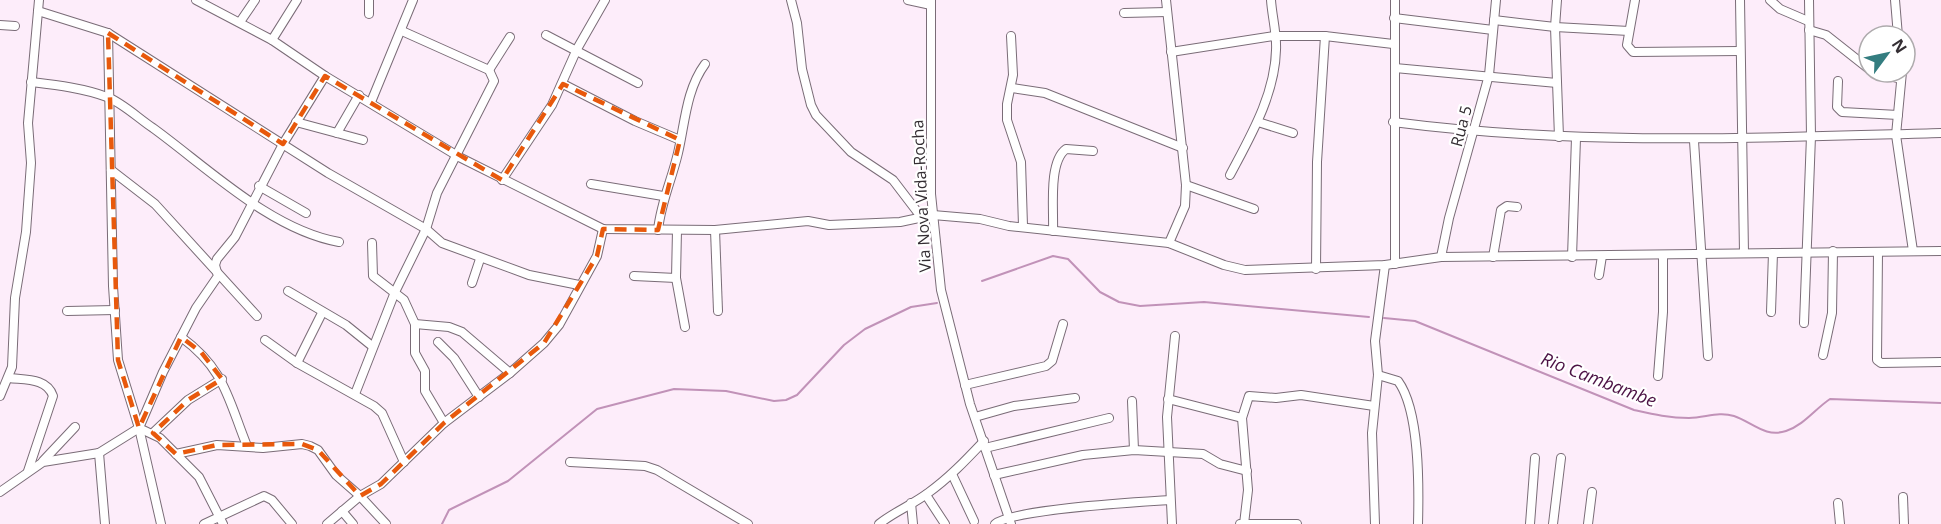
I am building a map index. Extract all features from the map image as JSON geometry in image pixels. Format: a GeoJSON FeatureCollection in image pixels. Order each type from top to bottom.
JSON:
{"type":"FeatureCollection","features":[{"type":"Feature","properties":{"kind":"street"},"geometry":{"type":"LineString","coordinates":[[0,396],[9,378],[15,298],[26,232],[31,163],[28,123],[39,0]]}},
{"type":"Feature","properties":{"kind":"street"},"geometry":{"type":"LineString","coordinates":[[196,0],[272,40],[325,76],[457,156],[603,230],[715,230],[802,221],[829,225],[900,222],[933,215],[980,219],[1009,226],[1169,243],[1215,262],[1245,270],[1385,265],[1441,257],[1941,251]]}},
{"type":"Feature","properties":{"kind":"street"},"geometry":{"type":"LineString","coordinates":[[240,22],[255,0]]}},
{"type":"Feature","properties":{"kind":"street"},"geometry":{"type":"LineString","coordinates":[[272,40],[297,0]]}},
{"type":"Feature","properties":{"kind":"street"},"geometry":{"type":"LineString","coordinates":[[369,0],[369,14]]}},
{"type":"Feature","properties":{"kind":"street"},"geometry":{"type":"LineString","coordinates":[[371,102],[413,0]]}},
{"type":"Feature","properties":{"kind":"street"},"geometry":{"type":"LineString","coordinates":[[790,0],[811,105],[826,127],[850,152],[893,180],[922,218]]}},
{"type":"Feature","properties":{"kind":"street"},"geometry":{"type":"LineString","coordinates":[[908,0],[931,2]]}},
{"type":"Feature","properties":{"kind":"street"},"geometry":{"type":"LineString","coordinates":[[1166,0],[1184,148],[1186,184],[1185,206],[1169,243]]}},
{"type":"Feature","properties":{"kind":"street"},"geometry":{"type":"LineString","coordinates":[[1230,175],[1257,122],[1269,89],[1276,56],[1271,0]]}},
{"type":"Feature","properties":{"kind":"street"},"geometry":{"type":"LineString","coordinates":[[1395,0],[1393,44],[1395,264]]}},
{"type":"Feature","properties":{"kind":"street","name":"Rua 5"},"geometry":{"type":"LineString","coordinates":[[1441,257],[1449,218],[1489,75],[1496,0]]}},
{"type":"Feature","properties":{"kind":"street"},"geometry":{"type":"LineString","coordinates":[[1557,0],[1555,27],[1559,137]]}},
{"type":"Feature","properties":{"kind":"street"},"geometry":{"type":"LineString","coordinates":[[1635,0],[1628,48],[1633,52],[1740,51]]}},
{"type":"Feature","properties":{"kind":"street"},"geometry":{"type":"LineString","coordinates":[[1740,0],[1744,253]]}},
{"type":"Feature","properties":{"kind":"street"},"geometry":{"type":"LineString","coordinates":[[1770,0],[1780,9],[1826,34],[1857,59]]}},
{"type":"Feature","properties":{"kind":"street"},"geometry":{"type":"LineString","coordinates":[[1804,322],[1811,136],[1809,0]]}},
{"type":"Feature","properties":{"kind":"street"},"geometry":{"type":"LineString","coordinates":[[1895,0],[1897,24]]}},
{"type":"Feature","properties":{"kind":"street"},"geometry":{"type":"LineString","coordinates":[[502,180],[563,84],[577,49],[603,1]]}},
{"type":"Feature","properties":{"kind":"street","name":"Via Nova Vida-Rocha"},"geometry":{"type":"LineString","coordinates":[[931,2],[929,63],[933,215],[941,290],[965,385],[1009,520]]}},
{"type":"Feature","properties":{"kind":"street"},"geometry":{"type":"LineString","coordinates":[[38,11],[108,33],[328,173],[426,229],[442,243],[480,259],[529,275],[579,285]]}},
{"type":"Feature","properties":{"kind":"street"},"geometry":{"type":"LineString","coordinates":[[1124,13],[1167,12]]}},
{"type":"Feature","properties":{"kind":"street"},"geometry":{"type":"LineString","coordinates":[[1394,18],[1494,30]]}},
{"type":"Feature","properties":{"kind":"street"},"geometry":{"type":"LineString","coordinates":[[1494,20],[1555,27],[1629,31]]}},
{"type":"Feature","properties":{"kind":"street"},"geometry":{"type":"LineString","coordinates":[[0,25],[15,26]]}},
{"type":"Feature","properties":{"kind":"street"},"geometry":{"type":"LineString","coordinates":[[355,394],[394,292],[426,229],[437,193],[494,81],[489,70],[402,31]]}},
{"type":"Feature","properties":{"kind":"street"},"geometry":{"type":"LineString","coordinates":[[108,33],[118,360],[139,428],[161,524]]}},
{"type":"Feature","properties":{"kind":"street"},"geometry":{"type":"LineString","coordinates":[[546,35],[638,82]]}},
{"type":"Feature","properties":{"kind":"street"},"geometry":{"type":"LineString","coordinates":[[1011,36],[1012,88],[1007,104],[1007,120],[1021,162],[1023,226]]}},
{"type":"Feature","properties":{"kind":"street"},"geometry":{"type":"LineString","coordinates":[[1171,52],[1274,36],[1325,36],[1393,44]]}},
{"type":"Feature","properties":{"kind":"street"},"geometry":{"type":"LineString","coordinates":[[1316,268],[1317,162],[1325,36]]}},
{"type":"Feature","properties":{"kind":"street"},"geometry":{"type":"LineString","coordinates":[[489,70],[510,37]]}},
{"type":"Feature","properties":{"kind":"street"},"geometry":{"type":"LineString","coordinates":[[658,230],[663,196],[678,154],[692,87],[705,64]]}},
{"type":"Feature","properties":{"kind":"street"},"geometry":{"type":"LineString","coordinates":[[1395,68],[1557,83]]}},
{"type":"Feature","properties":{"kind":"street"},"geometry":{"type":"LineString","coordinates":[[43,462],[99,453],[139,428],[157,385],[196,308],[218,276],[215,265],[217,259],[235,237],[283,144],[325,76]]}},
{"type":"Feature","properties":{"kind":"street"},"geometry":{"type":"LineString","coordinates":[[1838,81],[1837,107],[1842,112],[1898,115]]}},
{"type":"Feature","properties":{"kind":"street"},"geometry":{"type":"LineString","coordinates":[[31,82],[64,86],[109,97],[252,201],[308,235],[339,242]]}},
{"type":"Feature","properties":{"kind":"street"},"geometry":{"type":"LineString","coordinates":[[563,84],[635,121],[680,140]]}},
{"type":"Feature","properties":{"kind":"street"},"geometry":{"type":"LineString","coordinates":[[1900,84],[1896,135],[1913,251]]}},
{"type":"Feature","properties":{"kind":"street"},"geometry":{"type":"LineString","coordinates":[[1012,88],[1045,93],[1184,148]]}},
{"type":"Feature","properties":{"kind":"street"},"geometry":{"type":"LineString","coordinates":[[337,133],[359,95]]}},
{"type":"Feature","properties":{"kind":"street"},"geometry":{"type":"LineString","coordinates":[[296,122],[363,140]]}},
{"type":"Feature","properties":{"kind":"street"},"geometry":{"type":"LineString","coordinates":[[1257,122],[1293,133]]}},
{"type":"Feature","properties":{"kind":"street"},"geometry":{"type":"LineString","coordinates":[[1393,122],[1474,132],[1576,138],[1694,141],[1941,133]]}},
{"type":"Feature","properties":{"kind":"street"},"geometry":{"type":"LineString","coordinates":[[1572,257],[1576,138]]}},
{"type":"Feature","properties":{"kind":"street"},"geometry":{"type":"LineString","coordinates":[[1694,141],[1708,356]]}},
{"type":"Feature","properties":{"kind":"street"},"geometry":{"type":"LineString","coordinates":[[1053,231],[1054,174],[1059,156],[1066,148],[1093,151]]}},
{"type":"Feature","properties":{"kind":"street"},"geometry":{"type":"LineString","coordinates":[[111,170],[155,204],[218,276],[257,316]]}},
{"type":"Feature","properties":{"kind":"street"},"geometry":{"type":"LineString","coordinates":[[591,184],[663,196]]}},
{"type":"Feature","properties":{"kind":"street"},"geometry":{"type":"LineString","coordinates":[[1186,184],[1254,209]]}},
{"type":"Feature","properties":{"kind":"street"},"geometry":{"type":"LineString","coordinates":[[260,186],[306,213]]}},
{"type":"Feature","properties":{"kind":"street"},"geometry":{"type":"LineString","coordinates":[[1492,257],[1501,210],[1507,206],[1517,207]]}},
{"type":"Feature","properties":{"kind":"street"},"geometry":{"type":"LineString","coordinates":[[327,524],[360,496],[381,484],[444,423],[510,373],[559,325],[597,256],[603,230]]}},
{"type":"Feature","properties":{"kind":"street"},"geometry":{"type":"LineString","coordinates":[[677,230],[676,278],[685,327]]}},
{"type":"Feature","properties":{"kind":"street"},"geometry":{"type":"LineString","coordinates":[[715,230],[718,311]]}},
{"type":"Feature","properties":{"kind":"street"},"geometry":{"type":"LineString","coordinates":[[372,243],[373,276],[404,300],[415,324],[415,353],[425,371],[425,391],[444,423]]}},
{"type":"Feature","properties":{"kind":"street"},"geometry":{"type":"LineString","coordinates":[[1823,356],[1832,314],[1833,251]]}},
{"type":"Feature","properties":{"kind":"street"},"geometry":{"type":"LineString","coordinates":[[1878,252],[1877,360],[1881,363],[1941,362]]}},
{"type":"Feature","properties":{"kind":"street"},"geometry":{"type":"LineString","coordinates":[[1771,312],[1773,253]]}},
{"type":"Feature","properties":{"kind":"street"},"geometry":{"type":"LineString","coordinates":[[1599,274],[1602,256]]}},
{"type":"Feature","properties":{"kind":"street"},"geometry":{"type":"LineString","coordinates":[[1658,376],[1663,312],[1663,256]]}},
{"type":"Feature","properties":{"kind":"street"},"geometry":{"type":"LineString","coordinates":[[472,283],[480,259]]}},
{"type":"Feature","properties":{"kind":"street"},"geometry":{"type":"LineString","coordinates":[[1375,524],[1372,433],[1378,375],[1375,331],[1385,265]]}},
{"type":"Feature","properties":{"kind":"street"},"geometry":{"type":"LineString","coordinates":[[634,276],[676,278]]}},
{"type":"Feature","properties":{"kind":"street"},"geometry":{"type":"LineString","coordinates":[[288,291],[346,325],[372,346]]}},
{"type":"Feature","properties":{"kind":"street"},"geometry":{"type":"LineString","coordinates":[[67,311],[115,310]]}},
{"type":"Feature","properties":{"kind":"street"},"geometry":{"type":"LineString","coordinates":[[297,363],[322,313]]}},
{"type":"Feature","properties":{"kind":"street"},"geometry":{"type":"LineString","coordinates":[[415,324],[449,327],[462,332],[510,373]]}},
{"type":"Feature","properties":{"kind":"street"},"geometry":{"type":"LineString","coordinates":[[965,385],[1046,366],[1052,361],[1063,324]]}},
{"type":"Feature","properties":{"kind":"street"},"geometry":{"type":"LineString","coordinates":[[1172,524],[1168,399],[1175,336]]}},
{"type":"Feature","properties":{"kind":"street"},"geometry":{"type":"LineString","coordinates":[[181,337],[201,352],[222,379],[247,446]]}},
{"type":"Feature","properties":{"kind":"street"},"geometry":{"type":"LineString","coordinates":[[265,340],[297,363],[355,394],[382,413],[404,462]]}},
{"type":"Feature","properties":{"kind":"street"},"geometry":{"type":"LineString","coordinates":[[438,342],[454,358],[479,397]]}},
{"type":"Feature","properties":{"kind":"street"},"geometry":{"type":"LineString","coordinates":[[1378,375],[1398,381],[1409,399],[1414,430],[1418,524]]}},
{"type":"Feature","properties":{"kind":"street"},"geometry":{"type":"LineString","coordinates":[[9,378],[44,383],[50,388],[53,396],[28,471]]}},
{"type":"Feature","properties":{"kind":"street"},"geometry":{"type":"LineString","coordinates":[[153,433],[189,400],[222,379]]}},
{"type":"Feature","properties":{"kind":"street"},"geometry":{"type":"LineString","coordinates":[[1297,524],[1242,524],[1247,471],[1242,418],[1249,396],[1276,398],[1301,395],[1374,406]]}},
{"type":"Feature","properties":{"kind":"street"},"geometry":{"type":"LineString","coordinates":[[975,417],[1014,406],[1075,398]]}},
{"type":"Feature","properties":{"kind":"street"},"geometry":{"type":"LineString","coordinates":[[1168,399],[1242,418]]}},
{"type":"Feature","properties":{"kind":"street"},"geometry":{"type":"LineString","coordinates":[[1132,401],[1134,450]]}},
{"type":"Feature","properties":{"kind":"street"},"geometry":{"type":"LineString","coordinates":[[879,524],[926,495],[985,445],[1108,418]]}},
{"type":"Feature","properties":{"kind":"street"},"geometry":{"type":"LineString","coordinates":[[0,492],[43,462],[75,428]]}},
{"type":"Feature","properties":{"kind":"street"},"geometry":{"type":"LineString","coordinates":[[139,428],[153,433],[199,477],[221,520]]}},
{"type":"Feature","properties":{"kind":"street"},"geometry":{"type":"LineString","coordinates":[[176,454],[217,445],[302,444],[310,446],[323,456],[336,475],[386,524]]}},
{"type":"Feature","properties":{"kind":"street"},"geometry":{"type":"LineString","coordinates":[[994,476],[1083,456],[1134,450],[1203,454],[1220,464],[1247,471]]}},
{"type":"Feature","properties":{"kind":"street"},"geometry":{"type":"LineString","coordinates":[[99,453],[105,524]]}},
{"type":"Feature","properties":{"kind":"street"},"geometry":{"type":"LineString","coordinates":[[1530,524],[1535,458]]}},
{"type":"Feature","properties":{"kind":"street"},"geometry":{"type":"LineString","coordinates":[[1553,524],[1561,458]]}},
{"type":"Feature","properties":{"kind":"street"},"geometry":{"type":"LineString","coordinates":[[570,462],[645,466],[657,470],[748,524]]}},
{"type":"Feature","properties":{"kind":"street"},"geometry":{"type":"LineString","coordinates":[[952,474],[974,521]]}},
{"type":"Feature","properties":{"kind":"street"},"geometry":{"type":"LineString","coordinates":[[1588,524],[1592,492]]}},
{"type":"Feature","properties":{"kind":"street"},"geometry":{"type":"LineString","coordinates":[[926,495],[945,524]]}},
{"type":"Feature","properties":{"kind":"street"},"geometry":{"type":"LineString","coordinates":[[204,524],[221,520],[264,496],[272,500],[292,524]]}},
{"type":"Feature","properties":{"kind":"street"},"geometry":{"type":"LineString","coordinates":[[1903,497],[1904,524]]}},
{"type":"Feature","properties":{"kind":"street"},"geometry":{"type":"LineString","coordinates":[[995,524],[1130,502],[1170,500]]}},
{"type":"Feature","properties":{"kind":"street"},"geometry":{"type":"LineString","coordinates":[[911,503],[913,524]]}},
{"type":"Feature","properties":{"kind":"street"},"geometry":{"type":"LineString","coordinates":[[1838,503],[1840,524]]}},
{"type":"Feature","properties":{"kind":"street"},"geometry":{"type":"LineString","coordinates":[[342,511],[353,524]]}},
{"type":"Feature","properties":{"kind":"highlighted area"},"geometry":{"type":"Polygon","coordinates":[[[108,33],[283,144],[325,76],[502,180],[563,84],[680,140],[658,230],[603,229],[597,256],[544,343],[444,423],[381,484],[360,496],[318,450],[302,444],[217,445],[176,454],[153,433],[188,400],[222,379],[201,352],[181,337],[139,428],[118,360],[108,33]]]}},
{"type":"Feature","properties":{"kind":"waterway","name":"Rio Cambambe"},"geometry":{"type":"LineString","coordinates":[[982,281],[1053,256],[1068,259],[1100,292],[1119,302],[1140,306],[1204,302],[1369,317]]}},
{"type":"Feature","properties":{"kind":"waterway","name":"Rio Cambambe"},"geometry":{"type":"LineString","coordinates":[[442,524],[449,510],[508,481],[597,409],[674,389],[726,391],[774,401],[786,400],[797,395],[844,345],[865,329],[911,307],[937,303]]}},
{"type":"Feature","properties":{"kind":"waterway","name":"Rio Cambambe"},"geometry":{"type":"LineString","coordinates":[[1384,318],[1415,321],[1634,410],[1661,416],[1695,418],[1717,414],[1728,415],[1765,431],[1778,433],[1804,421],[1830,399],[1941,403]]}}]}
